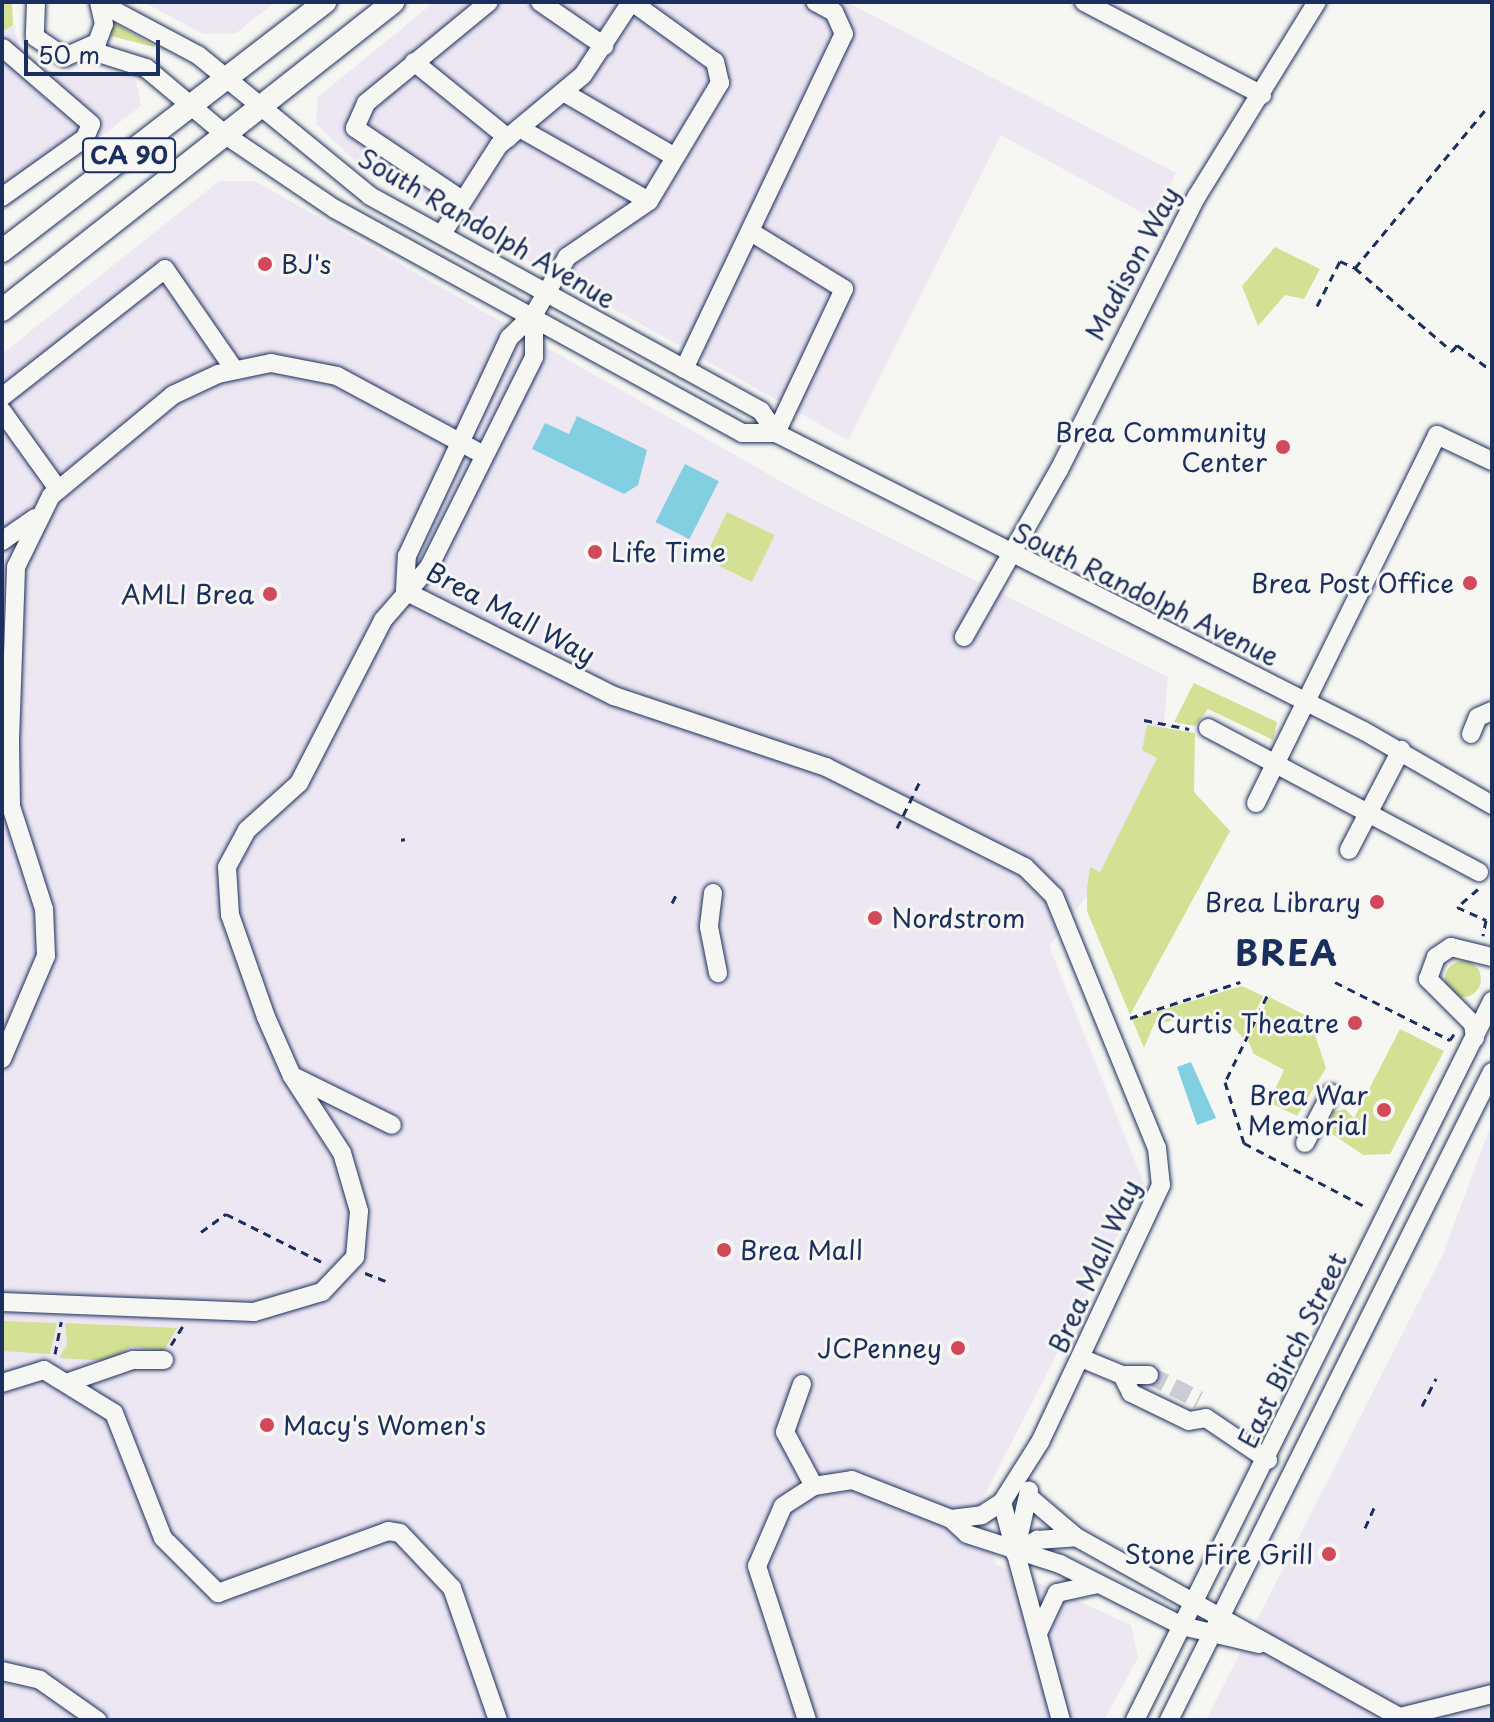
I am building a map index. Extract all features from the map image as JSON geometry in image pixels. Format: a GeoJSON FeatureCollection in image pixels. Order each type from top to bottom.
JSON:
{"type":"FeatureCollection","features":[{"type":"Feature","properties":{"kind":"main road","name":"CA 90"},"geometry":{"type":"LineString","coordinates":[[2,251],[325,2]]}},
{"type":"Feature","properties":{"kind":"main road","name":"CA 90"},"geometry":{"type":"LineString","coordinates":[[2,310],[262,109],[393,2]]}},
{"type":"Feature","properties":{"kind":"street","name":"South Randolph Avenue"},"geometry":{"type":"LineString","coordinates":[[36,2],[32,26],[43,47],[65,57],[89,50],[146,68],[227,136],[335,209],[534,314],[742,433],[776,433],[1011,557],[1401,750],[1492,805]]}},
{"type":"Feature","properties":{"kind":"street"},"geometry":{"type":"LineString","coordinates":[[462,200],[355,128],[366,103],[489,2]]}},
{"type":"Feature","properties":{"kind":"street"},"geometry":{"type":"LineString","coordinates":[[540,2],[604,46]]}},
{"type":"Feature","properties":{"kind":"street"},"geometry":{"type":"LineString","coordinates":[[2,1302],[254,1312],[334,1285],[360,1244],[359,1211],[336,1136],[292,1076],[230,915],[227,867],[247,830],[299,783],[405,591],[407,556],[509,338],[534,314],[567,257],[649,201],[720,83],[715,62],[632,2],[604,46],[565,93],[514,134],[462,200],[442,234]]}},
{"type":"Feature","properties":{"kind":"street"},"geometry":{"type":"LineString","coordinates":[[684,369],[844,34],[834,12],[815,2]]}},
{"type":"Feature","properties":{"kind":"street"},"geometry":{"type":"LineString","coordinates":[[1084,2],[1262,95]]}},
{"type":"Feature","properties":{"kind":"street","name":"Madison Way"},"geometry":{"type":"LineString","coordinates":[[969,640],[1197,196],[1317,2]]}},
{"type":"Feature","properties":{"kind":"street","name":"South Randolph Avenue"},"geometry":{"type":"LineString","coordinates":[[89,50],[102,34],[100,3]]}},
{"type":"Feature","properties":{"kind":"street","name":"South Randolph Avenue"},"geometry":{"type":"LineString","coordinates":[[100,3],[229,78],[347,181],[761,411],[776,433]]}},
{"type":"Feature","properties":{"kind":"street"},"geometry":{"type":"LineString","coordinates":[[2,197],[85,138],[91,124],[81,109],[11,61],[3,48]]}},
{"type":"Feature","properties":{"kind":"street"},"geometry":{"type":"LineString","coordinates":[[414,62],[514,134],[649,201]]}},
{"type":"Feature","properties":{"kind":"street"},"geometry":{"type":"LineString","coordinates":[[565,93],[675,157]]}},
{"type":"Feature","properties":{"kind":"street"},"geometry":{"type":"LineString","coordinates":[[751,232],[844,289],[776,433]]}},
{"type":"Feature","properties":{"kind":"street"},"geometry":{"type":"LineString","coordinates":[[2,397],[165,269],[234,369]]}},
{"type":"Feature","properties":{"kind":"street","name":"Brea Mall Way"},"geometry":{"type":"LineString","coordinates":[[534,314],[534,357],[429,567],[405,591],[614,696],[826,767],[1041,879],[1067,924],[1160,1167],[1157,1202],[1024,1473],[1013,1477],[1002,1502]]}},
{"type":"Feature","properties":{"kind":"street"},"geometry":{"type":"LineString","coordinates":[[2,1059],[6,1039],[42,976],[47,925],[11,806],[7,611],[16,567],[37,517],[58,489],[173,395],[234,369],[309,365],[484,455]]}},
{"type":"Feature","properties":{"kind":"street"},"geometry":{"type":"LineString","coordinates":[[2,411],[58,489]]}},
{"type":"Feature","properties":{"kind":"street"},"geometry":{"type":"LineString","coordinates":[[1256,803],[1311,704],[1437,435],[1492,461]]}},
{"type":"Feature","properties":{"kind":"street"},"geometry":{"type":"LineString","coordinates":[[2,541],[37,517]]}},
{"type":"Feature","properties":{"kind":"street"},"geometry":{"type":"LineString","coordinates":[[1471,734],[1478,717],[1492,711]]}},
{"type":"Feature","properties":{"kind":"street"},"geometry":{"type":"LineString","coordinates":[[1208,728],[1479,872]]}},
{"type":"Feature","properties":{"kind":"street"},"geometry":{"type":"LineString","coordinates":[[1349,850],[1401,750]]}},
{"type":"Feature","properties":{"kind":"street"},"geometry":{"type":"LineString","coordinates":[[713,893],[709,927],[718,973]]}},
{"type":"Feature","properties":{"kind":"street"},"geometry":{"type":"LineString","coordinates":[[1475,1038],[1473,1024],[1428,979],[1436,957],[1451,947],[1492,957]]}},
{"type":"Feature","properties":{"kind":"street","name":"East Birch Street"},"geometry":{"type":"LineString","coordinates":[[1135,1720],[1268,1460],[1492,1001]]}},
{"type":"Feature","properties":{"kind":"street"},"geometry":{"type":"LineString","coordinates":[[1169,1720],[1492,1072]]}},
{"type":"Feature","properties":{"kind":"street"},"geometry":{"type":"LineString","coordinates":[[292,1076],[392,1125]]}},
{"type":"Feature","properties":{"kind":"street"},"geometry":{"type":"LineString","coordinates":[[1305,1143],[1331,1093]]}},
{"type":"Feature","properties":{"kind":"street"},"geometry":{"type":"LineString","coordinates":[[1081,1358],[1122,1375],[1149,1375]]}},
{"type":"Feature","properties":{"kind":"street"},"geometry":{"type":"LineString","coordinates":[[69,1382],[133,1360],[164,1360]]}},
{"type":"Feature","properties":{"kind":"street"},"geometry":{"type":"LineString","coordinates":[[2,1383],[44,1370],[69,1382],[114,1413],[163,1538],[218,1593],[388,1531],[407,1539],[452,1588],[498,1720]]}},
{"type":"Feature","properties":{"kind":"street"},"geometry":{"type":"LineString","coordinates":[[1122,1375],[1131,1393],[1189,1421],[1203,1409],[1268,1460]]}},
{"type":"Feature","properties":{"kind":"street"},"geometry":{"type":"LineString","coordinates":[[802,1384],[785,1432],[814,1486]]}},
{"type":"Feature","properties":{"kind":"street"},"geometry":{"type":"LineString","coordinates":[[1015,1553],[1028,1496],[1024,1473]]}},
{"type":"Feature","properties":{"kind":"street"},"geometry":{"type":"LineString","coordinates":[[807,1720],[757,1566],[777,1513],[814,1486],[869,1482],[951,1519],[967,1534],[1015,1553],[1045,1558],[1182,1626],[1259,1644]]}},
{"type":"Feature","properties":{"kind":"street"},"geometry":{"type":"LineString","coordinates":[[1028,1496],[1076,1537],[1221,1614],[1259,1644],[1400,1717],[1492,1694]]}},
{"type":"Feature","properties":{"kind":"street"},"geometry":{"type":"LineString","coordinates":[[951,1519],[982,1515],[1002,1502],[1061,1720]]}},
{"type":"Feature","properties":{"kind":"street"},"geometry":{"type":"LineString","coordinates":[[1015,1553],[1037,1540],[1076,1537]]}},
{"type":"Feature","properties":{"kind":"street"},"geometry":{"type":"LineString","coordinates":[[1039,1631],[1057,1593],[1098,1584]]}},
{"type":"Feature","properties":{"kind":"street"},"geometry":{"type":"LineString","coordinates":[[2,1671],[40,1680],[97,1720]]}},
{"type":"Feature","properties":{"kind":"path"},"geometry":{"type":"LineString","coordinates":[[1355,268],[1486,109]]}},
{"type":"Feature","properties":{"kind":"path"},"geometry":{"type":"LineString","coordinates":[[1317,306],[1340,261],[1355,268],[1452,351],[1457,345],[1492,371]]}},
{"type":"Feature","properties":{"kind":"path"},"geometry":{"type":"LineString","coordinates":[[1144,720],[1208,728]]}},
{"type":"Feature","properties":{"kind":"path"},"geometry":{"type":"LineString","coordinates":[[897,828],[920,781]]}},
{"type":"Feature","properties":{"kind":"path"},"geometry":{"type":"LineString","coordinates":[[1479,872],[1481,884],[1457,907],[1486,920],[1483,940]]}},
{"type":"Feature","properties":{"kind":"path"},"geometry":{"type":"LineString","coordinates":[[672,903],[677,893]]}},
{"type":"Feature","properties":{"kind":"path"},"geometry":{"type":"LineString","coordinates":[[1130,1018],[1240,982]]}},
{"type":"Feature","properties":{"kind":"path"},"geometry":{"type":"LineString","coordinates":[[1335,982],[1450,1040],[1458,1025]]}},
{"type":"Feature","properties":{"kind":"path"},"geometry":{"type":"LineString","coordinates":[[1267,996],[1225,1082],[1244,1143],[1364,1206]]}},
{"type":"Feature","properties":{"kind":"path"},"geometry":{"type":"LineString","coordinates":[[201,1232],[226,1214],[330,1265]]}},
{"type":"Feature","properties":{"kind":"path"},"geometry":{"type":"LineString","coordinates":[[365,1273],[389,1282]]}},
{"type":"Feature","properties":{"kind":"path"},"geometry":{"type":"LineString","coordinates":[[55,1358],[61,1322]]}},
{"type":"Feature","properties":{"kind":"path"},"geometry":{"type":"LineString","coordinates":[[164,1360],[183,1326]]}},
{"type":"Feature","properties":{"kind":"path"},"geometry":{"type":"LineString","coordinates":[[1422,1406],[1436,1378]]}},
{"type":"Feature","properties":{"kind":"path"},"geometry":{"type":"LineString","coordinates":[[1365,1528],[1375,1506]]}},
{"type":"Feature","properties":{"kind":"shaded area"},"geometry":{"type":"Polygon","coordinates":[[[144,2],[276,2],[236,33],[203,34],[144,2]]]}},
{"type":"Feature","properties":{"kind":"shaded area"},"geometry":{"type":"Polygon","coordinates":[[[434,2],[847,2],[1176,173],[1154,219],[1001,135],[848,440],[365,170],[316,124],[318,97],[434,2]]]}},
{"type":"Feature","properties":{"kind":"shaded area"},"geometry":{"type":"Polygon","coordinates":[[[13,25],[20,48],[48,71],[125,74],[136,80],[141,106],[2,212],[2,32],[13,25]]]}},
{"type":"Feature","properties":{"kind":"shaded area"},"geometry":{"type":"Polygon","coordinates":[[[219,181],[255,181],[810,498],[1168,677],[1161,759],[1101,877],[1049,946],[1144,1184],[981,1502],[996,1564],[1131,1625],[1138,1658],[1104,1720],[2,1720],[2,354],[219,181]]]}},
{"type":"Feature","properties":{"kind":"shaded area"},"geometry":{"type":"Polygon","coordinates":[[[1492,1122],[1492,1720],[1206,1720],[1443,1254],[1492,1122]]]}},
{"type":"Feature","properties":{"kind":"green space"},"geometry":{"type":"Polygon","coordinates":[[[2,2],[12,2],[13,25],[2,32],[2,2]]]}},
{"type":"Feature","properties":{"kind":"green space"},"geometry":{"type":"Polygon","coordinates":[[[110,21],[153,45],[154,47],[107,35],[110,21]]]}},
{"type":"Feature","properties":{"kind":"green space"},"geometry":{"type":"Polygon","coordinates":[[[1275,247],[1320,269],[1304,299],[1285,295],[1258,326],[1242,286],[1275,247]]]}},
{"type":"Feature","properties":{"kind":"green space"},"geometry":{"type":"Polygon","coordinates":[[[727,512],[775,535],[752,582],[704,559],[727,512]]]}},
{"type":"Feature","properties":{"kind":"green space"},"geometry":{"type":"Polygon","coordinates":[[[1194,683],[1277,722],[1273,740],[1208,709],[1195,726],[1174,722],[1194,683]]]}},
{"type":"Feature","properties":{"kind":"green space"},"geometry":{"type":"Polygon","coordinates":[[[1147,725],[1195,733],[1194,792],[1230,831],[1130,1015],[1087,911],[1087,888],[1090,867],[1100,872],[1157,758],[1142,750],[1147,725]]]}},
{"type":"Feature","properties":{"kind":"green space"},"geometry":{"type":"Polygon","coordinates":[[[1463,961],[1476,966],[1481,979],[1476,992],[1463,997],[1450,992],[1445,979],[1450,966],[1463,961]]]}},
{"type":"Feature","properties":{"kind":"green space"},"geometry":{"type":"Polygon","coordinates":[[[1242,986],[1263,996],[1243,1038],[1227,1020],[1206,1015],[1154,1024],[1144,1048],[1132,1019],[1242,986]]]}},
{"type":"Feature","properties":{"kind":"green space"},"geometry":{"type":"Polygon","coordinates":[[[1269,997],[1309,1017],[1326,1068],[1297,1116],[1269,1102],[1284,1070],[1254,1054],[1248,1041],[1269,997]]]}},
{"type":"Feature","properties":{"kind":"green space"},"geometry":{"type":"Polygon","coordinates":[[[1400,1029],[1444,1051],[1390,1154],[1363,1155],[1325,1129],[1333,1112],[1345,1109],[1354,1118],[1400,1029]]]}},
{"type":"Feature","properties":{"kind":"green space"},"geometry":{"type":"Polygon","coordinates":[[[2,1321],[57,1323],[50,1354],[2,1351],[2,1321]]]}},
{"type":"Feature","properties":{"kind":"green space"},"geometry":{"type":"Polygon","coordinates":[[[65,1323],[177,1328],[163,1352],[131,1346],[108,1361],[59,1358],[67,1345],[65,1323]]]}},
{"type":"Feature","properties":{"kind":"water"},"geometry":{"type":"Polygon","coordinates":[[[577,416],[647,450],[638,485],[624,494],[532,449],[545,423],[569,434],[577,416]]]}},
{"type":"Feature","properties":{"kind":"water"},"geometry":{"type":"Polygon","coordinates":[[[685,464],[719,481],[689,539],[655,522],[685,464]]]}},
{"type":"Feature","properties":{"kind":"water"},"geometry":{"type":"Polygon","coordinates":[[[1191,1062],[1216,1118],[1197,1125],[1177,1067],[1191,1062]]]}},
{"type":"Feature","properties":{"kind":"tunnel"},"geometry":{"type":"LineString","coordinates":[[1149,1375],[1199,1400]]}},
{"type":"Feature","properties":{"kind":"place","name":"BJ's"},"geometry":{"type":"Point","coordinates":[265,264]}},
{"type":"Feature","properties":{"kind":"place","name":"Brea Community Center"},"geometry":{"type":"Point","coordinates":[1283,447]}},
{"type":"Feature","properties":{"kind":"place","name":"Life Time"},"geometry":{"type":"Point","coordinates":[595,552]}},
{"type":"Feature","properties":{"kind":"place","name":"Brea Post Office"},"geometry":{"type":"Point","coordinates":[1470,583]}},
{"type":"Feature","properties":{"kind":"place","name":"AMLI Brea"},"geometry":{"type":"Point","coordinates":[270,594]}},
{"type":"Feature","properties":{"kind":"place","name":"Brea Library"},"geometry":{"type":"Point","coordinates":[1377,902]}},
{"type":"Feature","properties":{"kind":"place","name":"Nordstrom"},"geometry":{"type":"Point","coordinates":[875,918]}},
{"type":"Feature","properties":{"kind":"place","name":"Curtis Theatre"},"geometry":{"type":"Point","coordinates":[1355,1023]}},
{"type":"Feature","properties":{"kind":"place","name":"Brea War Memorial"},"geometry":{"type":"Point","coordinates":[1384,1110]}},
{"type":"Feature","properties":{"kind":"place","name":"Brea Mall"},"geometry":{"type":"Point","coordinates":[724,1250]}},
{"type":"Feature","properties":{"kind":"place","name":"JCPenney"},"geometry":{"type":"Point","coordinates":[958,1348]}},
{"type":"Feature","properties":{"kind":"place","name":"Macy's Women's"},"geometry":{"type":"Point","coordinates":[267,1425]}},
{"type":"Feature","properties":{"kind":"place","name":"Stone Fire Grill"},"geometry":{"type":"Point","coordinates":[1329,1554]}},
{"type":"Feature","properties":{"kind":"district","name":"BREA"},"geometry":{"type":"Point","coordinates":[1287,953]}}]}
